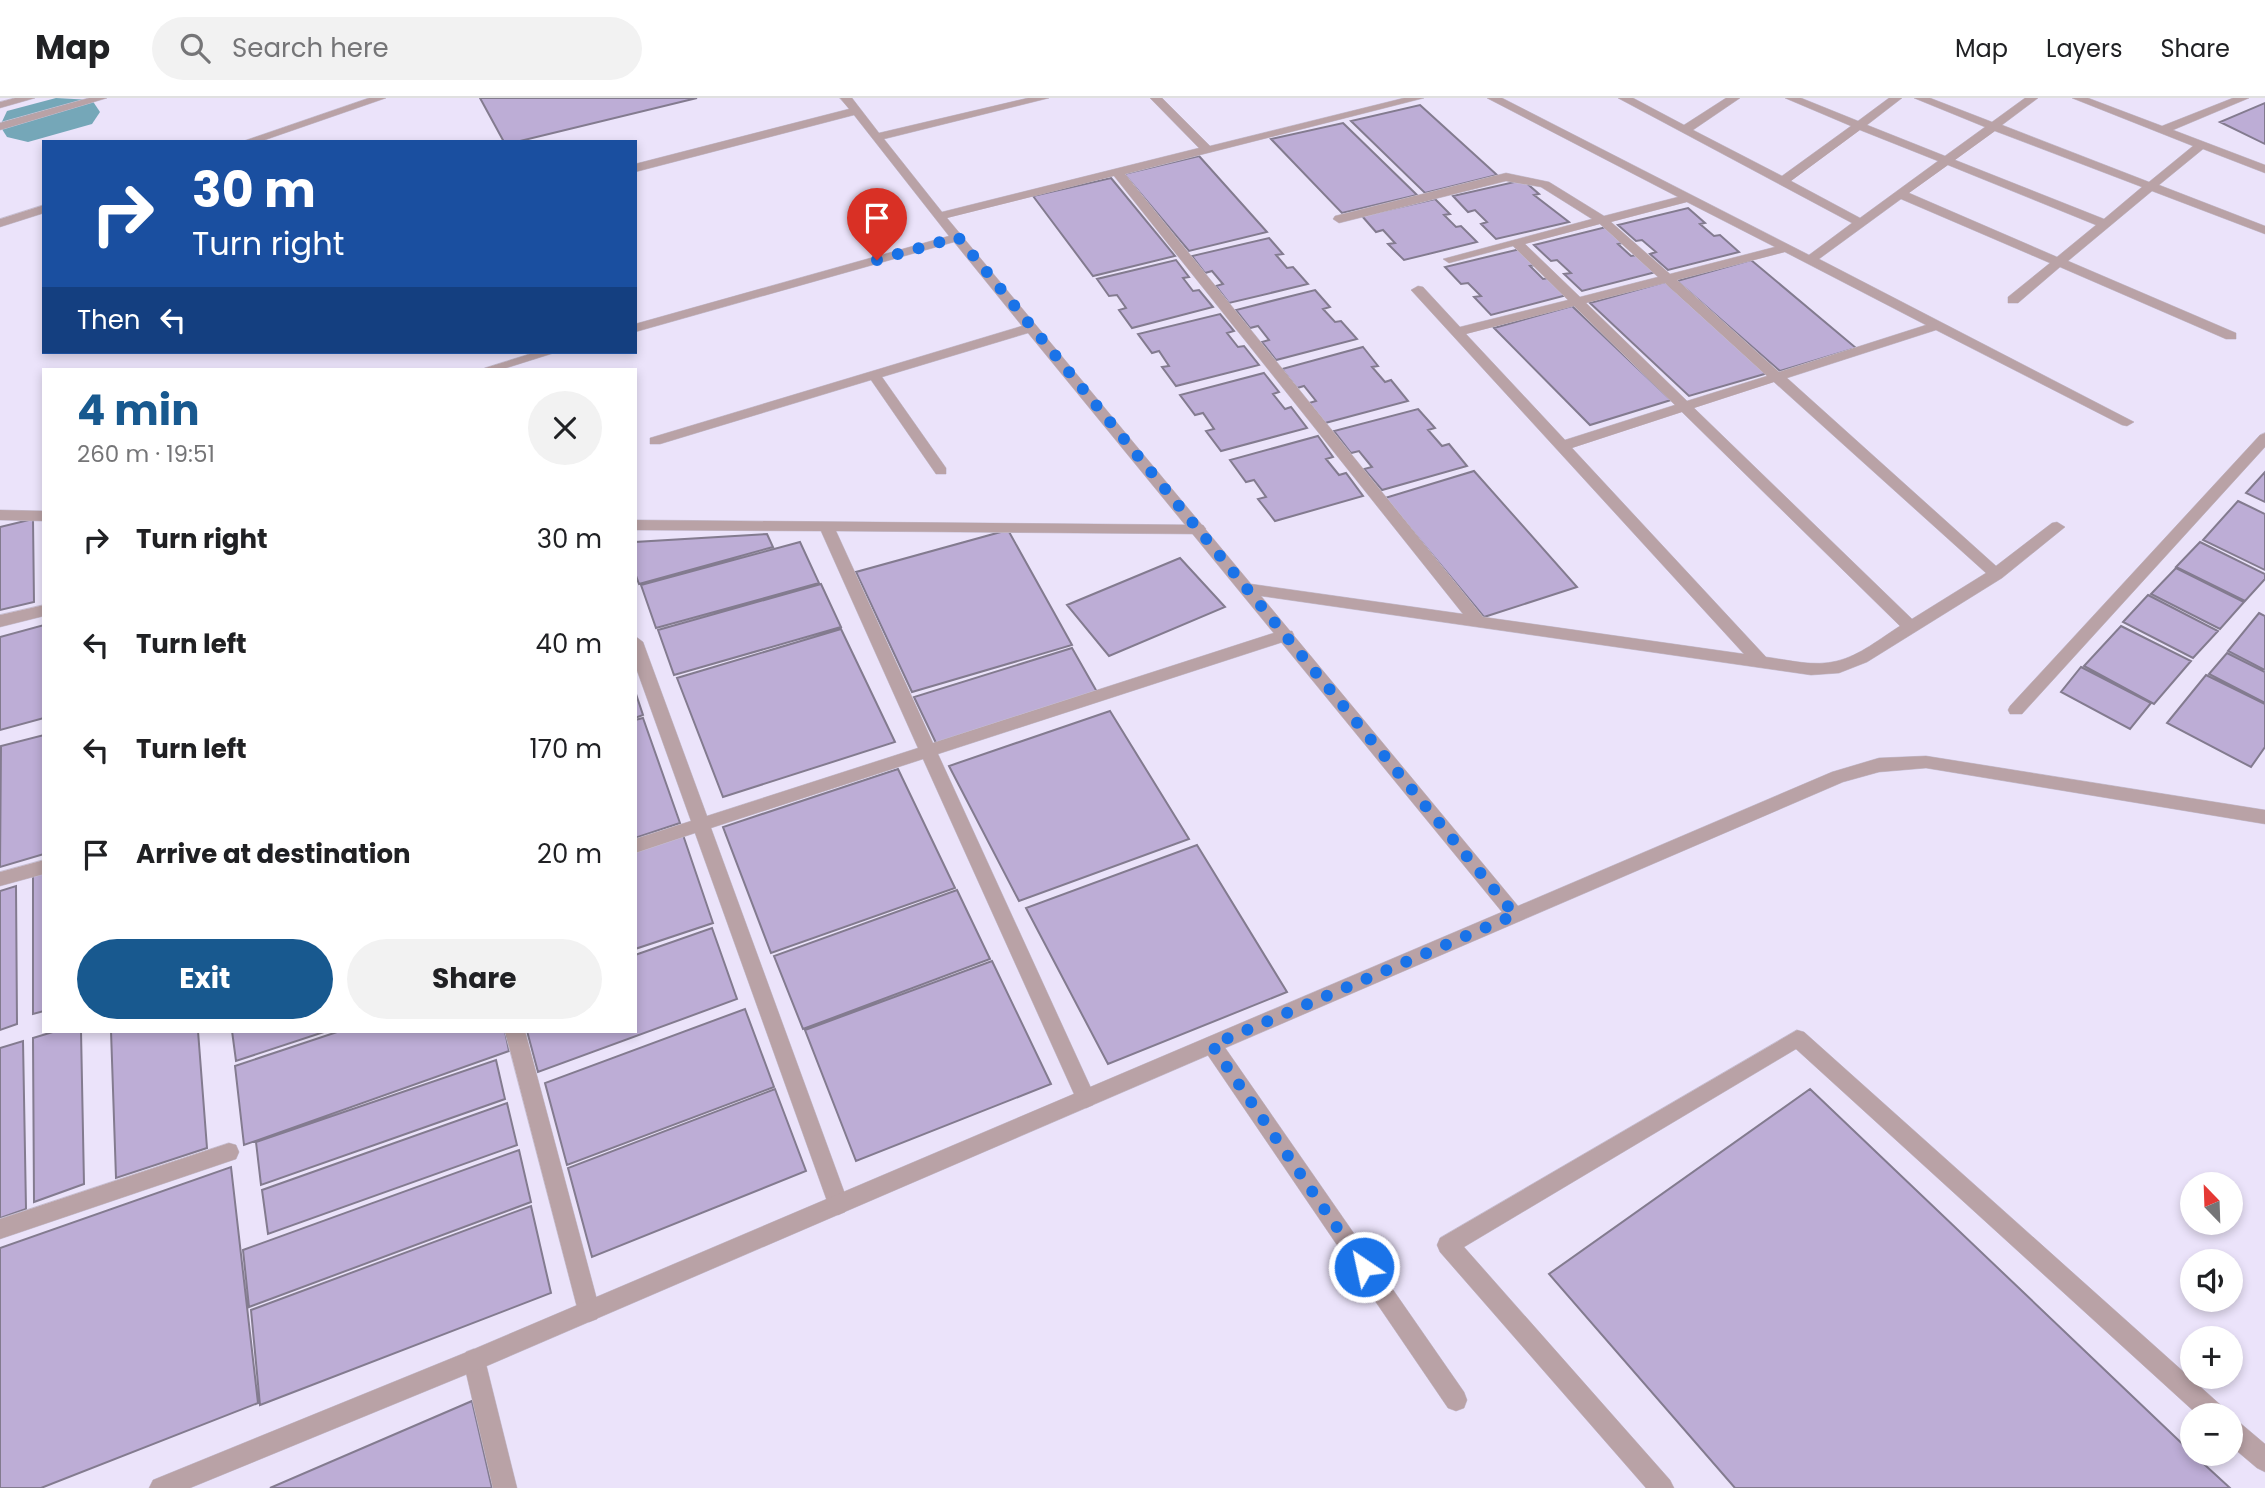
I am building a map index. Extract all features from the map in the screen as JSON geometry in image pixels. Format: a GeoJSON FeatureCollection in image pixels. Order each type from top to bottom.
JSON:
{"type":"FeatureCollection","features":[{"type":"Feature","properties":{"kind":"street"},"geometry":{"type":"LineString","coordinates":[[0,106],[29,98]]}},
{"type":"Feature","properties":{"kind":"street"},"geometry":{"type":"LineString","coordinates":[[0,127],[101,98]]}},
{"type":"Feature","properties":{"kind":"street"},"geometry":{"type":"LineString","coordinates":[[253,140],[380,98]]}},
{"type":"Feature","properties":{"kind":"street"},"geometry":{"type":"LineString","coordinates":[[846,98],[939,216],[1515,915]]}},
{"type":"Feature","properties":{"kind":"street"},"geometry":{"type":"LineString","coordinates":[[876,137],[1044,98]]}},
{"type":"Feature","properties":{"kind":"street"},"geometry":{"type":"LineString","coordinates":[[1156,98],[1208,151]]}},
{"type":"Feature","properties":{"kind":"street"},"geometry":{"type":"LineString","coordinates":[[939,216],[1418,98]]}},
{"type":"Feature","properties":{"kind":"street"},"geometry":{"type":"LineString","coordinates":[[1493,98],[2127,422]]}},
{"type":"Feature","properties":{"kind":"street"},"geometry":{"type":"LineString","coordinates":[[1624,98],[1861,223]]}},
{"type":"Feature","properties":{"kind":"street"},"geometry":{"type":"LineString","coordinates":[[1684,130],[1734,98]]}},
{"type":"Feature","properties":{"kind":"street"},"geometry":{"type":"LineString","coordinates":[[1791,98],[2105,224]]}},
{"type":"Feature","properties":{"kind":"street"},"geometry":{"type":"LineString","coordinates":[[1782,182],[1896,98]]}},
{"type":"Feature","properties":{"kind":"street"},"geometry":{"type":"LineString","coordinates":[[1920,98],[2265,230]]}},
{"type":"Feature","properties":{"kind":"street"},"geometry":{"type":"LineString","coordinates":[[1810,260],[2032,98]]}},
{"type":"Feature","properties":{"kind":"street"},"geometry":{"type":"LineString","coordinates":[[2078,98],[2265,169]]}},
{"type":"Feature","properties":{"kind":"street"},"geometry":{"type":"LineString","coordinates":[[2162,130],[2243,98]]}},
{"type":"Feature","properties":{"kind":"street"},"geometry":{"type":"LineString","coordinates":[[637,167],[856,111]]}},
{"type":"Feature","properties":{"kind":"street"},"geometry":{"type":"LineString","coordinates":[[2013,300],[2200,145]]}},
{"type":"Feature","properties":{"kind":"street"},"geometry":{"type":"LineString","coordinates":[[1118,173],[1478,622]]}},
{"type":"Feature","properties":{"kind":"street"},"geometry":{"type":"LineString","coordinates":[[1339,219],[1506,177],[1527,176],[1544,183],[1602,220],[1996,574]]}},
{"type":"Feature","properties":{"kind":"street"},"geometry":{"type":"LineString","coordinates":[[1900,194],[2231,336]]}},
{"type":"Feature","properties":{"kind":"street"},"geometry":{"type":"LineString","coordinates":[[1449,259],[1689,198]]}},
{"type":"Feature","properties":{"kind":"street"},"geometry":{"type":"LineString","coordinates":[[0,223],[42,210]]}},
{"type":"Feature","properties":{"kind":"street"},"geometry":{"type":"LineString","coordinates":[[637,327],[958,237]]}},
{"type":"Feature","properties":{"kind":"street"},"geometry":{"type":"LineString","coordinates":[[1516,242],[1911,628]]}},
{"type":"Feature","properties":{"kind":"street"},"geometry":{"type":"LineString","coordinates":[[1457,332],[1788,248]]}},
{"type":"Feature","properties":{"kind":"street"},"geometry":{"type":"LineString","coordinates":[[1418,290],[1762,662]]}},
{"type":"Feature","properties":{"kind":"street"},"geometry":{"type":"LineString","coordinates":[[1562,446],[1938,325]]}},
{"type":"Feature","properties":{"kind":"street"},"geometry":{"type":"LineString","coordinates":[[655,441],[1032,327]]}},
{"type":"Feature","properties":{"kind":"street"},"geometry":{"type":"LineString","coordinates":[[492,368],[543,354]]}},
{"type":"Feature","properties":{"kind":"street"},"geometry":{"type":"LineString","coordinates":[[874,375],[942,471]]}},
{"type":"Feature","properties":{"kind":"street"},"geometry":{"type":"LineString","coordinates":[[2016,710],[2265,438]]}},
{"type":"Feature","properties":{"kind":"street"},"geometry":{"type":"LineString","coordinates":[[0,515],[42,516]]}},
{"type":"Feature","properties":{"kind":"street"},"geometry":{"type":"LineString","coordinates":[[637,525],[1198,529]]}},
{"type":"Feature","properties":{"kind":"street"},"geometry":{"type":"LineString","coordinates":[[826,526],[1086,1099]]}},
{"type":"Feature","properties":{"kind":"street"},"geometry":{"type":"LineString","coordinates":[[1248,590],[1811,669],[1839,667],[1861,658],[1996,574],[2057,527]]}},
{"type":"Feature","properties":{"kind":"street"},"geometry":{"type":"LineString","coordinates":[[0,621],[42,610]]}},
{"type":"Feature","properties":{"kind":"street"},"geometry":{"type":"LineString","coordinates":[[637,845],[1286,635]]}},
{"type":"Feature","properties":{"kind":"street"},"geometry":{"type":"LineString","coordinates":[[637,648],[838,1205]]}},
{"type":"Feature","properties":{"kind":"street"},"geometry":{"type":"LineString","coordinates":[[161,1488],[474,1360],[1838,777],[1880,765],[1926,762],[2265,816]]}},
{"type":"Feature","properties":{"kind":"street"},"geometry":{"type":"LineString","coordinates":[[0,879],[42,868]]}},
{"type":"Feature","properties":{"kind":"street"},"geometry":{"type":"LineString","coordinates":[[516,1033],[589,1311]]}},
{"type":"Feature","properties":{"kind":"street"},"geometry":{"type":"LineString","coordinates":[[1662,1488],[1448,1245],[1797,1038],[2202,1403]]}},
{"type":"Feature","properties":{"kind":"street"},"geometry":{"type":"LineString","coordinates":[[1212,1045],[1456,1400]]}},
{"type":"Feature","properties":{"kind":"street"},"geometry":{"type":"LineString","coordinates":[[0,1230],[229,1152]]}},
{"type":"Feature","properties":{"kind":"street"},"geometry":{"type":"LineString","coordinates":[[474,1360],[505,1488]]}},
{"type":"Feature","properties":{"kind":"street"},"geometry":{"type":"LineString","coordinates":[[2243,1441],[2265,1460]]}},
{"type":"Feature","properties":{"kind":"building"},"geometry":{"type":"Polygon","coordinates":[[[480,98],[697,98],[524,140],[503,140],[480,98]]]}},
{"type":"Feature","properties":{"kind":"building"},"geometry":{"type":"Polygon","coordinates":[[[2265,103],[2265,144],[2220,122],[2265,103]]]}},
{"type":"Feature","properties":{"kind":"building"},"geometry":{"type":"Polygon","coordinates":[[[1420,105],[1497,175],[1425,193],[1351,121],[1420,105]]]}},
{"type":"Feature","properties":{"kind":"building"},"geometry":{"type":"Polygon","coordinates":[[[1343,123],[1417,195],[1342,213],[1271,139],[1343,123]]]}},
{"type":"Feature","properties":{"kind":"building"},"geometry":{"type":"Polygon","coordinates":[[[1199,156],[1267,232],[1189,251],[1124,174],[1199,156]]]}},
{"type":"Feature","properties":{"kind":"building"},"geometry":{"type":"Polygon","coordinates":[[[1111,178],[1175,256],[1093,276],[1033,196],[1111,178]]]}},
{"type":"Feature","properties":{"kind":"building"},"geometry":{"type":"Polygon","coordinates":[[[1523,180],[1539,194],[1534,195],[1569,222],[1496,239],[1481,224],[1487,222],[1475,210],[1468,212],[1453,196],[1523,180]]]}},
{"type":"Feature","properties":{"kind":"building"},"geometry":{"type":"Polygon","coordinates":[[[1435,199],[1450,214],[1444,215],[1456,227],[1461,226],[1477,242],[1404,260],[1388,244],[1395,243],[1383,230],[1376,232],[1362,216],[1435,199]]]}},
{"type":"Feature","properties":{"kind":"building"},"geometry":{"type":"Polygon","coordinates":[[[1688,208],[1705,223],[1700,224],[1714,236],[1720,235],[1739,252],[1668,270],[1650,254],[1656,252],[1642,240],[1636,241],[1618,225],[1688,208]]]}},
{"type":"Feature","properties":{"kind":"building"},"geometry":{"type":"Polygon","coordinates":[[[1606,227],[1623,243],[1618,244],[1631,256],[1637,255],[1656,272],[1582,291],[1564,274],[1571,273],[1557,260],[1551,261],[1534,245],[1606,227]]]}},
{"type":"Feature","properties":{"kind":"building"},"geometry":{"type":"Polygon","coordinates":[[[1269,238],[1283,254],[1276,255],[1287,268],[1293,267],[1308,284],[1229,303],[1216,286],[1223,284],[1212,271],[1205,273],[1192,256],[1269,238]]]}},
{"type":"Feature","properties":{"kind":"building"},"geometry":{"type":"Polygon","coordinates":[[[1520,249],[1536,265],[1530,266],[1543,279],[1549,278],[1567,295],[1491,315],[1474,297],[1481,296],[1468,283],[1461,284],[1445,267],[1520,249]]]}},
{"type":"Feature","properties":{"kind":"building"},"geometry":{"type":"Polygon","coordinates":[[[1176,260],[1189,277],[1183,278],[1193,291],[1199,290],[1213,307],[1132,328],[1119,310],[1126,308],[1117,295],[1109,296],[1097,279],[1176,260]]]}},
{"type":"Feature","properties":{"kind":"building"},"geometry":{"type":"Polygon","coordinates":[[[1751,260],[1856,348],[1780,371],[1677,281],[1751,260]]]}},
{"type":"Feature","properties":{"kind":"building"},"geometry":{"type":"Polygon","coordinates":[[[1665,282],[1768,373],[1689,396],[1590,303],[1665,282]]]}},
{"type":"Feature","properties":{"kind":"building"},"geometry":{"type":"Polygon","coordinates":[[[1315,290],[1330,307],[1323,309],[1335,322],[1341,321],[1357,339],[1276,360],[1262,342],[1269,340],[1258,326],[1250,328],[1236,310],[1315,290]]]}},
{"type":"Feature","properties":{"kind":"building"},"geometry":{"type":"Polygon","coordinates":[[[1572,306],[1671,400],[1590,425],[1494,328],[1572,306]]]}},
{"type":"Feature","properties":{"kind":"building"},"geometry":{"type":"Polygon","coordinates":[[[1220,314],[1234,331],[1227,333],[1238,347],[1244,346],[1259,365],[1176,386],[1162,367],[1169,366],[1159,351],[1152,353],[1138,334],[1220,314]]]}},
{"type":"Feature","properties":{"kind":"building"},"geometry":{"type":"Polygon","coordinates":[[[1363,347],[1378,366],[1372,367],[1385,382],[1391,380],[1408,401],[1325,423],[1309,403],[1316,401],[1304,386],[1297,388],[1282,369],[1363,347]]]}},
{"type":"Feature","properties":{"kind":"building"},"geometry":{"type":"Polygon","coordinates":[[[1264,373],[1279,392],[1273,394],[1285,409],[1291,407],[1307,428],[1221,451],[1206,431],[1214,429],[1203,413],[1195,415],[1180,395],[1264,373]]]}},
{"type":"Feature","properties":{"kind":"building"},"geometry":{"type":"Polygon","coordinates":[[[1418,409],[1435,428],[1428,430],[1442,446],[1449,444],[1467,466],[1382,490],[1364,469],[1372,467],[1359,451],[1351,453],[1334,431],[1418,409]]]}},
{"type":"Feature","properties":{"kind":"building"},"geometry":{"type":"Polygon","coordinates":[[[1318,436],[1333,457],[1326,459],[1339,475],[1346,473],[1363,496],[1275,521],[1258,499],[1266,497],[1254,480],[1246,482],[1230,460],[1318,436]]]}},
{"type":"Feature","properties":{"kind":"building"},"geometry":{"type":"Polygon","coordinates":[[[1474,471],[1577,587],[1484,617],[1385,498],[1474,471]]]}},
{"type":"Feature","properties":{"kind":"building"},"geometry":{"type":"Polygon","coordinates":[[[2265,472],[2265,502],[2246,493],[2265,472]]]}},
{"type":"Feature","properties":{"kind":"building"},"geometry":{"type":"Polygon","coordinates":[[[2238,501],[2265,514],[2265,570],[2203,540],[2238,501]]]}},
{"type":"Feature","properties":{"kind":"building"},"geometry":{"type":"Polygon","coordinates":[[[33,519],[34,602],[0,610],[0,527],[33,519]]]}},
{"type":"Feature","properties":{"kind":"building"},"geometry":{"type":"Polygon","coordinates":[[[1008,530],[1072,645],[912,692],[856,572],[1008,530]]]}},
{"type":"Feature","properties":{"kind":"building"},"geometry":{"type":"Polygon","coordinates":[[[767,534],[773,547],[639,584],[637,542],[767,534]]]}},
{"type":"Feature","properties":{"kind":"building"},"geometry":{"type":"Polygon","coordinates":[[[800,542],[819,583],[656,628],[641,585],[800,542]]]}},
{"type":"Feature","properties":{"kind":"building"},"geometry":{"type":"Polygon","coordinates":[[[2200,542],[2265,574],[2265,579],[2245,601],[2176,567],[2200,542]]]}},
{"type":"Feature","properties":{"kind":"building"},"geometry":{"type":"Polygon","coordinates":[[[1180,558],[1225,607],[1109,656],[1067,605],[1180,558]]]}},
{"type":"Feature","properties":{"kind":"building"},"geometry":{"type":"Polygon","coordinates":[[[2176,568],[2244,602],[2220,629],[2151,594],[2176,568]]]}},
{"type":"Feature","properties":{"kind":"building"},"geometry":{"type":"Polygon","coordinates":[[[821,584],[841,627],[674,675],[658,630],[821,584]]]}},
{"type":"Feature","properties":{"kind":"building"},"geometry":{"type":"Polygon","coordinates":[[[2148,595],[2218,631],[2193,658],[2123,622],[2148,595]]]}},
{"type":"Feature","properties":{"kind":"building"},"geometry":{"type":"Polygon","coordinates":[[[2259,613],[2265,616],[2265,670],[2228,651],[2259,613]]]}},
{"type":"Feature","properties":{"kind":"building"},"geometry":{"type":"Polygon","coordinates":[[[42,626],[42,719],[0,730],[0,637],[42,626]]]}},
{"type":"Feature","properties":{"kind":"building"},"geometry":{"type":"Polygon","coordinates":[[[2121,626],[2191,661],[2154,704],[2084,666],[2121,626]]]}},
{"type":"Feature","properties":{"kind":"building"},"geometry":{"type":"Polygon","coordinates":[[[841,629],[895,742],[723,797],[677,678],[841,629]]]}},
{"type":"Feature","properties":{"kind":"building"},"geometry":{"type":"Polygon","coordinates":[[[1072,648],[1097,692],[936,743],[914,697],[1072,648]]]}},
{"type":"Feature","properties":{"kind":"building"},"geometry":{"type":"Polygon","coordinates":[[[2227,653],[2265,672],[2265,703],[2209,674],[2227,653]]]}},
{"type":"Feature","properties":{"kind":"building"},"geometry":{"type":"Polygon","coordinates":[[[2081,667],[2151,703],[2130,729],[2061,692],[2081,667]]]}},
{"type":"Feature","properties":{"kind":"building"},"geometry":{"type":"Polygon","coordinates":[[[2206,675],[2265,704],[2265,747],[2251,767],[2167,723],[2206,675]]]}},
{"type":"Feature","properties":{"kind":"building"},"geometry":{"type":"Polygon","coordinates":[[[637,697],[643,715],[637,717],[637,697]]]}},
{"type":"Feature","properties":{"kind":"building"},"geometry":{"type":"Polygon","coordinates":[[[1110,711],[1189,839],[1019,901],[949,766],[1110,711]]]}},
{"type":"Feature","properties":{"kind":"building"},"geometry":{"type":"Polygon","coordinates":[[[643,718],[680,823],[637,837],[637,720],[643,718]]]}},
{"type":"Feature","properties":{"kind":"building"},"geometry":{"type":"Polygon","coordinates":[[[42,736],[42,855],[0,867],[1,746],[42,736]]]}},
{"type":"Feature","properties":{"kind":"building"},"geometry":{"type":"Polygon","coordinates":[[[898,769],[955,888],[771,953],[723,827],[898,769]]]}},
{"type":"Feature","properties":{"kind":"building"},"geometry":{"type":"Polygon","coordinates":[[[682,832],[713,923],[637,948],[637,846],[682,832]]]}},
{"type":"Feature","properties":{"kind":"building"},"geometry":{"type":"Polygon","coordinates":[[[1197,845],[1287,992],[1108,1064],[1026,908],[1197,845]]]}},
{"type":"Feature","properties":{"kind":"building"},"geometry":{"type":"Polygon","coordinates":[[[42,873],[42,1012],[33,1014],[33,875],[42,873]]]}},
{"type":"Feature","properties":{"kind":"building"},"geometry":{"type":"Polygon","coordinates":[[[16,886],[17,1024],[0,1030],[0,891],[16,886]]]}},
{"type":"Feature","properties":{"kind":"building"},"geometry":{"type":"Polygon","coordinates":[[[957,890],[990,959],[803,1029],[774,956],[957,890]]]}},
{"type":"Feature","properties":{"kind":"building"},"geometry":{"type":"Polygon","coordinates":[[[712,928],[737,999],[538,1072],[528,1033],[637,1033],[637,954],[712,928]]]}},
{"type":"Feature","properties":{"kind":"building"},"geometry":{"type":"Polygon","coordinates":[[[992,961],[1051,1084],[856,1161],[805,1030],[992,961]]]}},
{"type":"Feature","properties":{"kind":"building"},"geometry":{"type":"Polygon","coordinates":[[[745,1009],[774,1087],[567,1165],[545,1083],[745,1009]]]}},
{"type":"Feature","properties":{"kind":"building"},"geometry":{"type":"Polygon","coordinates":[[[49,1033],[81,1033],[84,1184],[34,1202],[33,1038],[49,1033]]]}},
{"type":"Feature","properties":{"kind":"building"},"geometry":{"type":"Polygon","coordinates":[[[111,1033],[198,1033],[207,1148],[116,1178],[111,1033]]]}},
{"type":"Feature","properties":{"kind":"building"},"geometry":{"type":"Polygon","coordinates":[[[232,1033],[321,1033],[236,1061],[232,1033]]]}},
{"type":"Feature","properties":{"kind":"building"},"geometry":{"type":"Polygon","coordinates":[[[334,1033],[505,1033],[509,1051],[244,1145],[235,1066],[334,1033]]]}},
{"type":"Feature","properties":{"kind":"building"},"geometry":{"type":"Polygon","coordinates":[[[23,1041],[26,1209],[0,1218],[0,1048],[23,1041]]]}},
{"type":"Feature","properties":{"kind":"building"},"geometry":{"type":"Polygon","coordinates":[[[496,1060],[505,1099],[261,1185],[256,1142],[496,1060]]]}},
{"type":"Feature","properties":{"kind":"building"},"geometry":{"type":"Polygon","coordinates":[[[775,1089],[806,1171],[592,1257],[568,1168],[775,1089]]]}},
{"type":"Feature","properties":{"kind":"building"},"geometry":{"type":"Polygon","coordinates":[[[1810,1089],[2180,1442],[2180,1466],[2206,1466],[2230,1488],[1735,1488],[1549,1274],[1810,1089]]]}},
{"type":"Feature","properties":{"kind":"building"},"geometry":{"type":"Polygon","coordinates":[[[507,1103],[517,1145],[268,1234],[262,1190],[507,1103]]]}},
{"type":"Feature","properties":{"kind":"building"},"geometry":{"type":"Polygon","coordinates":[[[519,1150],[531,1202],[249,1307],[243,1250],[519,1150]]]}},
{"type":"Feature","properties":{"kind":"building"},"geometry":{"type":"Polygon","coordinates":[[[231,1167],[258,1403],[41,1488],[0,1488],[0,1248],[231,1167]]]}},
{"type":"Feature","properties":{"kind":"building"},"geometry":{"type":"Polygon","coordinates":[[[531,1206],[551,1293],[260,1405],[251,1310],[531,1206]]]}},
{"type":"Feature","properties":{"kind":"building"},"geometry":{"type":"Polygon","coordinates":[[[472,1401],[492,1488],[270,1488],[472,1401]]]}},
{"type":"Feature","properties":{"kind":"waterway"},"geometry":{"type":"LineString","coordinates":[[28,124],[71,112]]}},
{"type":"Feature","properties":{"kind":"route"},"geometry":{"type":"LineString","coordinates":[[877,260],[958,237],[1515,915],[1212,1045],[1364,1267]]}}]}
